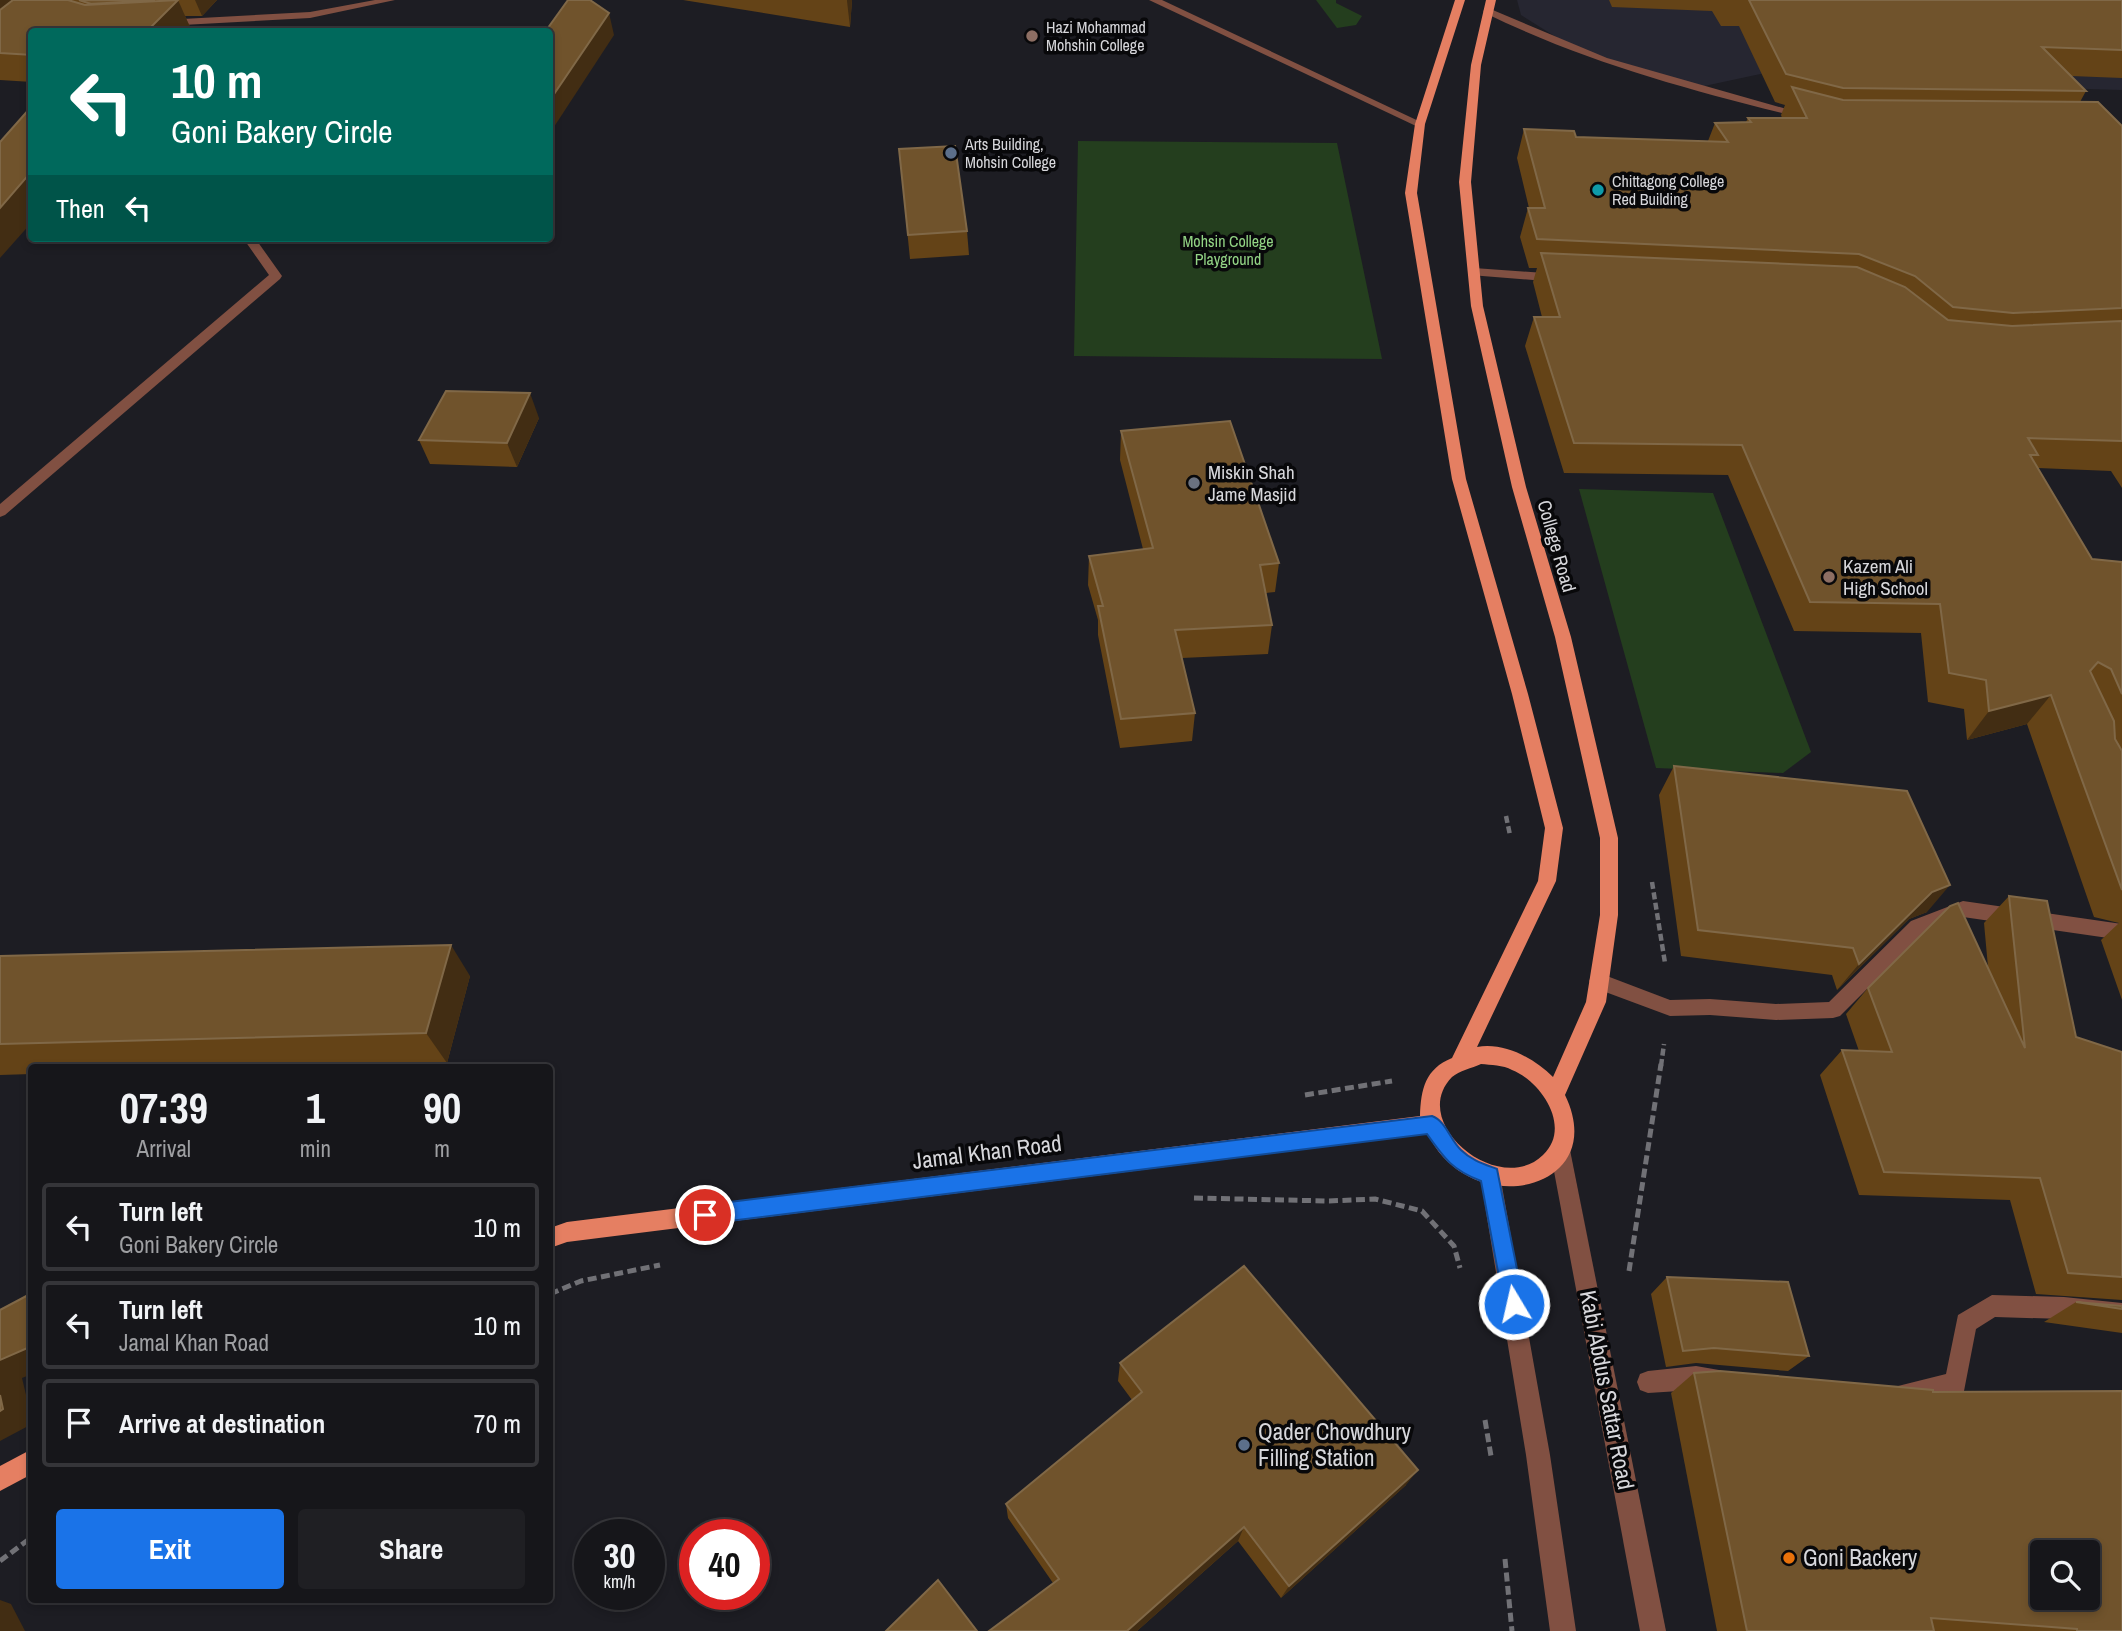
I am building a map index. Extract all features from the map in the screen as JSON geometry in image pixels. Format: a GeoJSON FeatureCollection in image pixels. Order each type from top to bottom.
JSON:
{"type":"FeatureCollection","features":[{"type":"Feature","properties":{"kind":"main road"},"geometry":{"type":"LineString","coordinates":[[1460,0],[1420,124],[1411,193],[1459,479],[1520,694],[1554,828],[1547,881],[1461,1059]]}},
{"type":"Feature","properties":{"kind":"main road","name":"College Road"},"geometry":{"type":"LineString","coordinates":[[1490,5],[1476,65],[1465,182],[1478,306],[1516,474],[1563,637],[1609,838],[1609,915],[1596,1002],[1555,1094]]}},
{"type":"Feature","properties":{"kind":"main road"},"geometry":{"type":"LineString","coordinates":[[1480,1055],[1512,1061],[1541,1078],[1555,1094],[1563,1113],[1565,1132],[1560,1150],[1549,1164],[1532,1173],[1512,1178],[1490,1175],[1470,1168],[1454,1156],[1432,1124],[1428,1104],[1432,1084],[1444,1069],[1461,1059],[1480,1055]]}},
{"type":"Feature","properties":{"kind":"main road","name":"Jamal Khan Road"},"geometry":{"type":"LineString","coordinates":[[553,1237],[567,1232],[1432,1124]]}},
{"type":"Feature","properties":{"kind":"main road"},"geometry":{"type":"LineString","coordinates":[[0,1479],[28,1463]]}},
{"type":"Feature","properties":{"kind":"street"},"geometry":{"type":"LineString","coordinates":[[152,24],[310,15],[390,0]]}},
{"type":"Feature","properties":{"kind":"street"},"geometry":{"type":"LineString","coordinates":[[1154,0],[1420,124]]}},
{"type":"Feature","properties":{"kind":"street"},"geometry":{"type":"LineString","coordinates":[[1490,5],[1517,26],[1572,47],[1695,88],[1819,119]]}},
{"type":"Feature","properties":{"kind":"street"},"geometry":{"type":"LineString","coordinates":[[0,512],[276,276],[252,242]]}},
{"type":"Feature","properties":{"kind":"street"},"geometry":{"type":"LineString","coordinates":[[1474,272],[1575,279]]}},
{"type":"Feature","properties":{"kind":"street"},"geometry":{"type":"LineString","coordinates":[[1599,981],[1670,1008],[1710,1007],[1776,1012],[1833,1010],[1917,926],[1963,909],[2122,932]]}},
{"type":"Feature","properties":{"kind":"street","name":"Kabi Abdus Sattar Road"},"geometry":{"type":"LineString","coordinates":[[1560,1150],[1653,1631]]}},
{"type":"Feature","properties":{"kind":"street"},"geometry":{"type":"LineString","coordinates":[[1490,1175],[1532,1415],[1563,1631]]}},
{"type":"Feature","properties":{"kind":"street"},"geometry":{"type":"LineString","coordinates":[[1879,1392],[1903,1395],[1956,1383],[1966,1323],[1992,1306],[2064,1308],[2122,1314]]}},
{"type":"Feature","properties":{"kind":"street"},"geometry":{"type":"LineString","coordinates":[[1648,1382],[1696,1377],[1737,1380]]}},
{"type":"Feature","properties":{"kind":"path"},"geometry":{"type":"LineString","coordinates":[[1505,811],[1510,839]]}},
{"type":"Feature","properties":{"kind":"path"},"geometry":{"type":"LineString","coordinates":[[1301,1096],[1382,1084],[1403,1077]]}},
{"type":"Feature","properties":{"kind":"path"},"geometry":{"type":"LineString","coordinates":[[1190,1198],[1329,1201],[1376,1199],[1422,1211],[1454,1246],[1462,1273]]}},
{"type":"Feature","properties":{"kind":"path"},"geometry":{"type":"LineString","coordinates":[[553,1293],[580,1281],[668,1264]]}},
{"type":"Feature","properties":{"kind":"path"},"geometry":{"type":"LineString","coordinates":[[1486,1412],[1492,1465]]}},
{"type":"Feature","properties":{"kind":"path"},"geometry":{"type":"LineString","coordinates":[[0,1561],[28,1540]]}},
{"type":"Feature","properties":{"kind":"path"},"geometry":{"type":"LineString","coordinates":[[1504,1556],[1512,1631]]}},
{"type":"Feature","properties":{"kind":"shaded area"},"geometry":{"type":"Polygon","coordinates":[[[1517,0],[2122,0],[2122,90],[1869,82],[1765,73],[1695,88],[1572,47],[1521,15],[1517,0]]]}},
{"type":"Feature","properties":{"kind":"green space"},"geometry":{"type":"Polygon","coordinates":[[[1316,0],[1336,0],[1336,3],[1362,16],[1356,25],[1337,28],[1316,0]]]}},
{"type":"Feature","properties":{"kind":"green space","name":"Mohsin College Playground"},"geometry":{"type":"Polygon","coordinates":[[[1078,141],[1337,143],[1382,359],[1074,356],[1078,141]]]}},
{"type":"Feature","properties":{"kind":"green space"},"geometry":{"type":"Polygon","coordinates":[[[1579,489],[1713,493],[1811,752],[1783,773],[1656,768],[1579,489]]]}},
{"type":"Feature","properties":{"kind":"building"},"geometry":{"type":"Polygon","coordinates":[[[13,0],[68,0],[85,5],[178,0],[150,28],[28,28],[28,55],[0,53],[0,10],[13,0]]]}},
{"type":"Feature","properties":{"kind":"building"},"geometry":{"type":"Polygon","coordinates":[[[79,0],[155,0],[91,4],[79,0]]]}},
{"type":"Feature","properties":{"kind":"building"},"geometry":{"type":"Polygon","coordinates":[[[568,0],[590,0],[609,13],[553,96],[553,28],[548,28],[568,0]]]}},
{"type":"Feature","properties":{"kind":"building"},"geometry":{"type":"Polygon","coordinates":[[[1749,0],[2122,0],[2122,50],[2042,47],[2086,91],[1843,88],[1786,74],[1749,0]]]}},
{"type":"Feature","properties":{"kind":"building"},"geometry":{"type":"Polygon","coordinates":[[[1792,87],[1843,100],[2098,102],[2122,126],[2122,308],[2013,313],[1953,307],[1915,276],[1859,254],[1537,239],[1528,208],[1545,208],[1524,129],[1574,131],[1576,137],[1728,142],[1715,123],[1751,122],[1748,118],[1807,118],[1792,87]]]}},
{"type":"Feature","properties":{"kind":"building"},"geometry":{"type":"Polygon","coordinates":[[[28,110],[28,176],[0,208],[0,142],[28,110]]]}},
{"type":"Feature","properties":{"kind":"building"},"geometry":{"type":"Polygon","coordinates":[[[955,146],[967,231],[908,235],[899,149],[955,146]]]}},
{"type":"Feature","properties":{"kind":"building"},"geometry":{"type":"Polygon","coordinates":[[[1541,253],[1857,267],[1905,287],[1948,320],[2012,326],[2122,321],[2122,441],[2028,438],[2038,455],[2030,455],[2092,559],[2122,562],[2122,694],[2111,669],[2098,662],[2090,671],[2114,721],[2115,739],[2122,751],[2122,890],[2051,695],[1989,711],[1986,680],[1949,673],[1940,604],[1810,602],[1742,445],[1574,443],[1534,317],[1560,317],[1541,253]]]}},
{"type":"Feature","properties":{"kind":"building"},"geometry":{"type":"Polygon","coordinates":[[[446,391],[530,393],[507,443],[419,440],[446,391]]]}},
{"type":"Feature","properties":{"kind":"building"},"geometry":{"type":"Polygon","coordinates":[[[1230,421],[1279,563],[1260,565],[1272,625],[1175,630],[1195,713],[1121,719],[1098,606],[1103,606],[1089,556],[1153,548],[1121,431],[1230,421]]]}},
{"type":"Feature","properties":{"kind":"building"},"geometry":{"type":"Polygon","coordinates":[[[1674,766],[1907,791],[1950,885],[1932,892],[1859,964],[1853,948],[1698,930],[1674,766]]]}},
{"type":"Feature","properties":{"kind":"building"},"geometry":{"type":"Polygon","coordinates":[[[2009,896],[2047,901],[2076,1037],[2122,1052],[2122,1277],[2068,1273],[2040,1178],[1884,1172],[1842,1050],[1892,1052],[1868,988],[1950,906],[1958,903],[2025,1048],[2009,896]]]}},
{"type":"Feature","properties":{"kind":"building"},"geometry":{"type":"Polygon","coordinates":[[[451,945],[426,1033],[0,1044],[0,956],[451,945]]]}},
{"type":"Feature","properties":{"kind":"building"},"geometry":{"type":"Polygon","coordinates":[[[1244,1266],[1418,1470],[1289,1586],[1244,1527],[1127,1631],[989,1631],[1059,1579],[1006,1504],[1142,1392],[1120,1363],[1244,1266]]]}},
{"type":"Feature","properties":{"kind":"building"},"geometry":{"type":"Polygon","coordinates":[[[1667,1277],[1788,1282],[1809,1356],[1714,1348],[1683,1351],[1667,1277]]]}},
{"type":"Feature","properties":{"kind":"building"},"geometry":{"type":"Polygon","coordinates":[[[28,1295],[28,1348],[0,1360],[0,1310],[28,1295]]]}},
{"type":"Feature","properties":{"kind":"building"},"geometry":{"type":"Polygon","coordinates":[[[2076,1302],[2122,1306],[2122,1309],[2076,1302]]]}},
{"type":"Feature","properties":{"kind":"building"},"geometry":{"type":"Polygon","coordinates":[[[1720,1371],[1933,1392],[2122,1391],[2122,1631],[2077,1631],[1931,1618],[1934,1631],[1747,1631],[1694,1373],[1720,1371]]]}},
{"type":"Feature","properties":{"kind":"building"},"geometry":{"type":"Polygon","coordinates":[[[938,1580],[977,1631],[886,1631],[938,1580]]]}},
{"type":"Feature","properties":{"kind":"place","name":"Hazi Mohammad Mohshin College"},"geometry":{"type":"Point","coordinates":[1032,36]}},
{"type":"Feature","properties":{"kind":"place","name":"Arts Building, Mohsin College"},"geometry":{"type":"Point","coordinates":[951,153]}},
{"type":"Feature","properties":{"kind":"place","name":"Chittagong College Red Building"},"geometry":{"type":"Point","coordinates":[1598,190]}},
{"type":"Feature","properties":{"kind":"place","name":"Miskin Shah Jame Masjid"},"geometry":{"type":"Point","coordinates":[1194,483]}},
{"type":"Feature","properties":{"kind":"place","name":"Kazem Ali High School"},"geometry":{"type":"Point","coordinates":[1829,577]}},
{"type":"Feature","properties":{"kind":"place","name":"Qader Chowdhury Filling Station"},"geometry":{"type":"Point","coordinates":[1244,1445]}},
{"type":"Feature","properties":{"kind":"place","name":"Goni Backery"},"geometry":{"type":"Point","coordinates":[1789,1558]}},
{"type":"Feature","properties":{"kind":"route"},"geometry":{"type":"LineString","coordinates":[[705,1215],[1432,1124],[1441,1142],[1454,1156],[1470,1168],[1490,1175],[1514,1304]]}}]}
